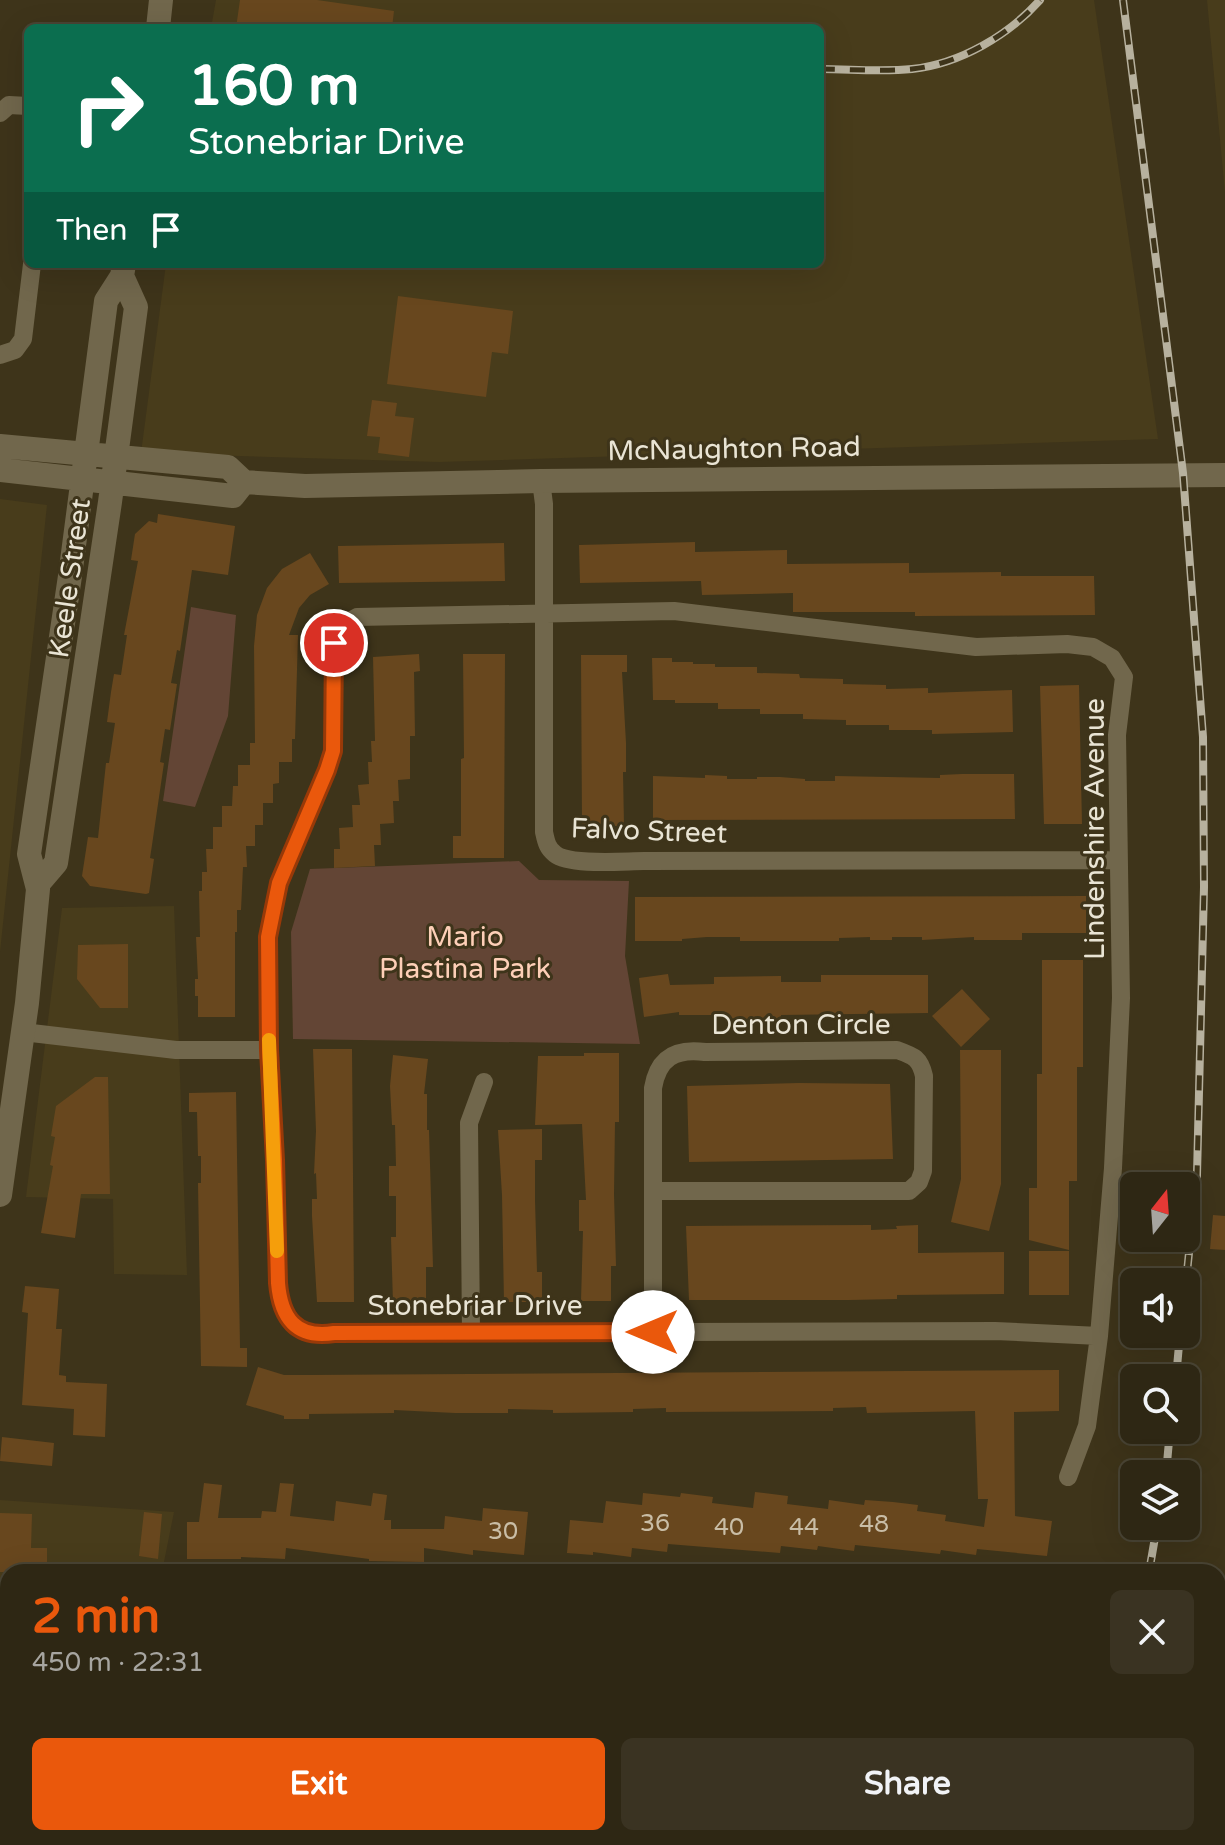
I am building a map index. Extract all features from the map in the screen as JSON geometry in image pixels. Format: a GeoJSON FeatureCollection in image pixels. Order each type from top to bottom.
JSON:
{"type":"FeatureCollection","features":[{"type":"Feature","properties":{"kind":"main road"},"geometry":{"type":"LineString","coordinates":[[158,24],[161,0]]}},
{"type":"Feature","properties":{"kind":"main road","name":"Keele Street"},"geometry":{"type":"LineString","coordinates":[[0,1195],[23,1032],[38,884],[29,854],[106,301],[123,270]]}},
{"type":"Feature","properties":{"kind":"main road","name":"Keele Street"},"geometry":{"type":"LineString","coordinates":[[38,884],[56,863],[113,483],[136,307],[123,270]]}},
{"type":"Feature","properties":{"kind":"main road","name":"McNaughton Road"},"geometry":{"type":"LineString","coordinates":[[0,446],[228,467],[244,482],[305,486],[1225,475]]}},
{"type":"Feature","properties":{"kind":"main road","name":"McNaughton Road"},"geometry":{"type":"LineString","coordinates":[[0,470],[233,496],[244,482]]}},
{"type":"Feature","properties":{"kind":"street"},"geometry":{"type":"LineString","coordinates":[[0,113],[9,105],[24,106]]}},
{"type":"Feature","properties":{"kind":"street"},"geometry":{"type":"LineString","coordinates":[[0,355],[15,350],[23,339],[32,268]]}},
{"type":"Feature","properties":{"kind":"street","name":"Falvo Street"},"geometry":{"type":"LineString","coordinates":[[541,481],[544,504],[544,832],[547,845],[556,856],[577,860],[644,861],[1118,860]]}},
{"type":"Feature","properties":{"kind":"street","name":"Lindenshire Avenue"},"geometry":{"type":"LineString","coordinates":[[543,613],[674,611],[976,647],[1067,644],[1093,647],[1112,658],[1124,677],[1117,735],[1121,998],[1113,1168],[1099,1336],[1087,1426],[1068,1477]]}},
{"type":"Feature","properties":{"kind":"street","name":"Stonebriar Drive"},"geometry":{"type":"LineString","coordinates":[[543,613],[357,617],[341,626],[334,643],[333,751],[279,883],[268,937],[278,1283],[279,1301],[286,1318],[302,1330],[318,1335],[995,1331],[1099,1336]]}},
{"type":"Feature","properties":{"kind":"street"},"geometry":{"type":"LineString","coordinates":[[23,1032],[176,1050],[269,1050]]}},
{"type":"Feature","properties":{"kind":"street","name":"Denton Circle"},"geometry":{"type":"LineString","coordinates":[[653,1332],[653,1088],[655,1074],[672,1054],[690,1050],[897,1050],[915,1056],[921,1063],[924,1076],[923,1171],[919,1182],[909,1191],[655,1191]]}},
{"type":"Feature","properties":{"kind":"street"},"geometry":{"type":"LineString","coordinates":[[471,1333],[469,1123],[484,1082]]}},
{"type":"Feature","properties":{"kind":"shaded area"},"geometry":{"type":"Polygon","coordinates":[[[216,0],[1094,0],[1158,439],[439,462],[141,453],[165,268],[824,268],[824,24],[212,24],[216,0]]]}},
{"type":"Feature","properties":{"kind":"shaded area"},"geometry":{"type":"Polygon","coordinates":[[[1207,0],[1225,0],[1225,193],[1207,0]]]}},
{"type":"Feature","properties":{"kind":"shaded area"},"geometry":{"type":"Polygon","coordinates":[[[0,499],[47,505],[0,952],[0,499]]]}},
{"type":"Feature","properties":{"kind":"shaded area"},"geometry":{"type":"Polygon","coordinates":[[[174,906],[187,1275],[114,1274],[113,1199],[26,1197],[62,908],[174,906]]]}},
{"type":"Feature","properties":{"kind":"shaded area"},"geometry":{"type":"Polygon","coordinates":[[[0,1500],[174,1512],[164,1564],[0,1564],[0,1500]]]}},
{"type":"Feature","properties":{"kind":"green space"},"geometry":{"type":"Polygon","coordinates":[[[191,607],[236,615],[228,716],[195,807],[163,801],[191,607]]]}},
{"type":"Feature","properties":{"kind":"green space","name":"Mario Plastina Park"},"geometry":{"type":"Polygon","coordinates":[[[519,861],[539,880],[629,881],[625,956],[640,1044],[293,1039],[291,932],[310,869],[519,861]]]}},
{"type":"Feature","properties":{"kind":"building"},"geometry":{"type":"Polygon","coordinates":[[[240,0],[317,0],[394,11],[392,24],[237,24],[240,0]]]}},
{"type":"Feature","properties":{"kind":"building"},"geometry":{"type":"Polygon","coordinates":[[[398,296],[513,311],[508,354],[492,352],[486,397],[387,384],[398,296]]]}},
{"type":"Feature","properties":{"kind":"building"},"geometry":{"type":"Polygon","coordinates":[[[372,400],[397,403],[395,416],[414,418],[409,457],[378,453],[380,437],[367,436],[372,400]]]}},
{"type":"Feature","properties":{"kind":"building"},"geometry":{"type":"Polygon","coordinates":[[[158,514],[235,526],[228,575],[192,570],[180,651],[177,650],[171,683],[177,684],[170,730],[165,729],[160,762],[164,763],[150,858],[154,859],[149,893],[146,894],[90,886],[82,876],[88,837],[98,838],[106,763],[109,763],[115,723],[107,722],[111,692],[114,674],[121,675],[127,635],[124,635],[138,561],[131,560],[135,534],[149,521],[157,523],[158,514]]]}},
{"type":"Feature","properties":{"kind":"building"},"geometry":{"type":"Polygon","coordinates":[[[695,542],[695,552],[787,550],[787,564],[909,563],[909,573],[1001,572],[1001,576],[1094,576],[1095,615],[915,616],[915,612],[793,612],[793,593],[702,595],[701,581],[580,583],[579,545],[695,542]]]}},
{"type":"Feature","properties":{"kind":"building"},"geometry":{"type":"Polygon","coordinates":[[[504,543],[505,581],[339,583],[338,546],[504,543]]]}},
{"type":"Feature","properties":{"kind":"building"},"geometry":{"type":"Polygon","coordinates":[[[310,553],[329,584],[310,595],[299,608],[289,635],[298,635],[292,762],[279,762],[279,783],[273,784],[273,803],[263,803],[263,825],[255,825],[255,846],[246,846],[247,867],[243,867],[241,910],[237,910],[235,932],[235,1017],[198,1017],[195,979],[198,979],[196,937],[200,937],[199,891],[202,891],[202,872],[207,872],[206,849],[213,849],[213,827],[222,827],[222,806],[232,806],[233,786],[238,786],[238,765],[250,765],[250,743],[255,743],[254,646],[257,615],[267,588],[282,569],[310,553]]]}},
{"type":"Feature","properties":{"kind":"building"},"geometry":{"type":"Polygon","coordinates":[[[419,654],[420,671],[414,672],[415,736],[410,736],[410,779],[398,780],[399,801],[393,801],[394,823],[380,824],[381,845],[374,845],[375,866],[334,868],[334,849],[340,849],[339,828],[353,827],[352,805],[360,805],[358,785],[369,784],[368,762],[372,762],[371,741],[375,741],[373,657],[419,654]]]}},
{"type":"Feature","properties":{"kind":"building"},"geometry":{"type":"Polygon","coordinates":[[[463,654],[505,654],[504,858],[453,858],[453,836],[461,836],[463,654]]]}},
{"type":"Feature","properties":{"kind":"building"},"geometry":{"type":"Polygon","coordinates":[[[581,655],[627,655],[627,672],[622,672],[626,743],[624,826],[582,826],[581,655]]]}},
{"type":"Feature","properties":{"kind":"building"},"geometry":{"type":"Polygon","coordinates":[[[652,658],[715,664],[715,667],[757,667],[757,673],[843,679],[843,684],[886,685],[886,689],[928,688],[928,693],[1012,690],[1013,732],[932,734],[932,730],[889,730],[889,725],[846,725],[846,720],[803,719],[803,714],[760,714],[760,709],[718,709],[718,703],[653,700],[652,658]]]}},
{"type":"Feature","properties":{"kind":"building"},"geometry":{"type":"Polygon","coordinates":[[[1079,685],[1082,824],[1044,824],[1040,686],[1079,685]]]}},
{"type":"Feature","properties":{"kind":"building"},"geometry":{"type":"Polygon","coordinates":[[[1014,774],[1015,819],[653,820],[653,776],[705,778],[705,775],[727,776],[727,779],[780,777],[835,781],[835,776],[940,778],[940,775],[1014,774]]]}},
{"type":"Feature","properties":{"kind":"building"},"geometry":{"type":"Polygon","coordinates":[[[1086,896],[1086,933],[1022,933],[1022,940],[892,937],[892,940],[870,940],[870,937],[839,938],[839,941],[740,941],[740,937],[707,937],[682,941],[635,941],[635,897],[1086,896]]]}},
{"type":"Feature","properties":{"kind":"building"},"geometry":{"type":"Polygon","coordinates":[[[128,944],[128,1008],[100,1008],[77,979],[78,945],[128,944]]]}},
{"type":"Feature","properties":{"kind":"building"},"geometry":{"type":"Polygon","coordinates":[[[1042,960],[1083,960],[1083,1067],[1077,1067],[1077,1181],[1069,1181],[1069,1250],[1029,1240],[1029,1188],[1037,1188],[1037,1074],[1042,1074],[1042,960]]]}},
{"type":"Feature","properties":{"kind":"building"},"geometry":{"type":"Polygon","coordinates":[[[668,974],[670,985],[714,984],[714,977],[781,976],[781,982],[821,982],[821,975],[928,975],[928,1013],[781,1015],[781,1019],[750,1019],[679,1015],[679,1012],[644,1017],[639,978],[668,974]]]}},
{"type":"Feature","properties":{"kind":"building"},"geometry":{"type":"Polygon","coordinates":[[[962,989],[990,1019],[961,1047],[932,1016],[962,989]]]}},
{"type":"Feature","properties":{"kind":"building"},"geometry":{"type":"Polygon","coordinates":[[[313,1049],[352,1049],[354,1302],[317,1302],[312,1216],[312,1199],[317,1199],[313,1049]]]}},
{"type":"Feature","properties":{"kind":"building"},"geometry":{"type":"Polygon","coordinates":[[[960,1050],[1001,1050],[1001,1184],[989,1231],[951,1222],[961,1179],[960,1050]]]}},
{"type":"Feature","properties":{"kind":"building"},"geometry":{"type":"Polygon","coordinates":[[[584,1053],[619,1053],[619,1122],[615,1122],[616,1266],[611,1266],[611,1301],[581,1301],[583,1231],[579,1231],[579,1200],[586,1200],[582,1124],[535,1125],[538,1056],[584,1056],[584,1053]]]}},
{"type":"Feature","properties":{"kind":"building"},"geometry":{"type":"Polygon","coordinates":[[[393,1055],[428,1059],[424,1094],[427,1094],[429,1130],[433,1267],[426,1267],[426,1302],[393,1303],[391,1237],[396,1237],[396,1196],[389,1196],[389,1166],[396,1166],[390,1086],[393,1055]]]}},
{"type":"Feature","properties":{"kind":"building"},"geometry":{"type":"Polygon","coordinates":[[[95,1077],[108,1077],[110,1194],[81,1194],[75,1238],[41,1233],[53,1166],[50,1165],[55,1137],[51,1136],[56,1106],[95,1077]]]}},
{"type":"Feature","properties":{"kind":"building"},"geometry":{"type":"Polygon","coordinates":[[[890,1084],[893,1159],[689,1162],[687,1086],[890,1084]]]}},
{"type":"Feature","properties":{"kind":"building"},"geometry":{"type":"Polygon","coordinates":[[[236,1092],[240,1348],[247,1348],[247,1367],[201,1366],[198,1183],[201,1183],[201,1156],[198,1156],[197,1112],[189,1112],[189,1093],[236,1092]]]}},
{"type":"Feature","properties":{"kind":"building"},"geometry":{"type":"Polygon","coordinates":[[[542,1129],[542,1160],[535,1160],[535,1200],[537,1272],[542,1272],[542,1302],[504,1302],[498,1130],[542,1129]]]}},
{"type":"Feature","properties":{"kind":"building"},"geometry":{"type":"Polygon","coordinates":[[[1213,1215],[1225,1216],[1225,1250],[1210,1249],[1213,1215]]]}},
{"type":"Feature","properties":{"kind":"building"},"geometry":{"type":"Polygon","coordinates":[[[871,1225],[871,1230],[918,1225],[918,1253],[1004,1252],[1004,1294],[897,1295],[897,1299],[849,1300],[689,1300],[686,1226],[871,1225]]]}},
{"type":"Feature","properties":{"kind":"building"},"geometry":{"type":"Polygon","coordinates":[[[1029,1251],[1069,1251],[1069,1295],[1029,1295],[1029,1251]]]}},
{"type":"Feature","properties":{"kind":"building"},"geometry":{"type":"Polygon","coordinates":[[[25,1286],[59,1289],[56,1329],[62,1329],[59,1375],[66,1376],[66,1382],[107,1384],[105,1437],[73,1435],[74,1409],[22,1405],[28,1313],[22,1312],[25,1286]]]}},
{"type":"Feature","properties":{"kind":"building"},"geometry":{"type":"Polygon","coordinates":[[[258,1367],[284,1375],[1059,1370],[1059,1411],[1014,1412],[1015,1516],[1052,1521],[1047,1556],[977,1549],[976,1555],[941,1550],[940,1554],[855,1545],[854,1551],[818,1546],[817,1550],[781,1546],[780,1553],[668,1544],[667,1552],[632,1548],[631,1557],[593,1552],[593,1555],[567,1553],[570,1520],[603,1523],[606,1501],[642,1505],[643,1493],[713,1497],[712,1503],[753,1508],[755,1492],[788,1496],[787,1504],[828,1509],[829,1500],[864,1505],[865,1500],[893,1502],[918,1505],[917,1511],[946,1515],[945,1521],[984,1527],[988,1499],[978,1499],[975,1411],[867,1413],[866,1407],[833,1408],[833,1411],[666,1412],[666,1408],[633,1409],[633,1412],[553,1413],[553,1410],[508,1409],[508,1413],[394,1410],[394,1413],[309,1414],[309,1419],[284,1419],[284,1416],[246,1405],[258,1367]]]}},
{"type":"Feature","properties":{"kind":"building"},"geometry":{"type":"Polygon","coordinates":[[[2,1437],[54,1443],[52,1466],[0,1461],[2,1437]]]}},
{"type":"Feature","properties":{"kind":"building"},"geometry":{"type":"Polygon","coordinates":[[[204,1483],[222,1485],[218,1518],[261,1518],[262,1511],[276,1512],[280,1483],[294,1484],[290,1516],[334,1521],[336,1501],[371,1506],[373,1493],[387,1495],[384,1520],[391,1520],[391,1529],[444,1529],[445,1516],[482,1521],[483,1508],[528,1512],[524,1555],[473,1550],[473,1555],[424,1548],[424,1562],[369,1561],[286,1548],[285,1559],[187,1559],[187,1522],[199,1522],[204,1483]]]}},
{"type":"Feature","properties":{"kind":"building"},"geometry":{"type":"Polygon","coordinates":[[[144,1512],[162,1514],[158,1559],[139,1556],[144,1512]]]}},
{"type":"Feature","properties":{"kind":"building"},"geometry":{"type":"Polygon","coordinates":[[[0,1513],[32,1514],[31,1548],[47,1548],[47,1564],[0,1564],[0,1513]]]}},
{"type":"Feature","properties":{"kind":"railway"},"geometry":{"type":"LineString","coordinates":[[824,69],[901,70],[948,61],[999,36],[1040,0]]}},
{"type":"Feature","properties":{"kind":"railway"},"geometry":{"type":"LineString","coordinates":[[1123,0],[1183,473],[1203,737],[1204,887],[1197,1175],[1187,1268]]}},
{"type":"Feature","properties":{"kind":"railway"},"geometry":{"type":"LineString","coordinates":[[1177,1364],[1179,1348]]}},
{"type":"Feature","properties":{"kind":"railway"},"geometry":{"type":"LineString","coordinates":[[1167,1460],[1169,1444]]}},
{"type":"Feature","properties":{"kind":"railway"},"geometry":{"type":"LineString","coordinates":[[1150,1564],[1155,1540]]}},
{"type":"Feature","properties":{"kind":"slow traffic"},"geometry":{"type":"LineString","coordinates":[[269,1040],[277,1251]]}},
{"type":"Feature","properties":{"kind":"route"},"geometry":{"type":"LineString","coordinates":[[334,643],[333,751],[279,883],[268,937],[278,1283],[279,1301],[286,1318],[302,1330],[318,1335],[653,1332]]}}]}
